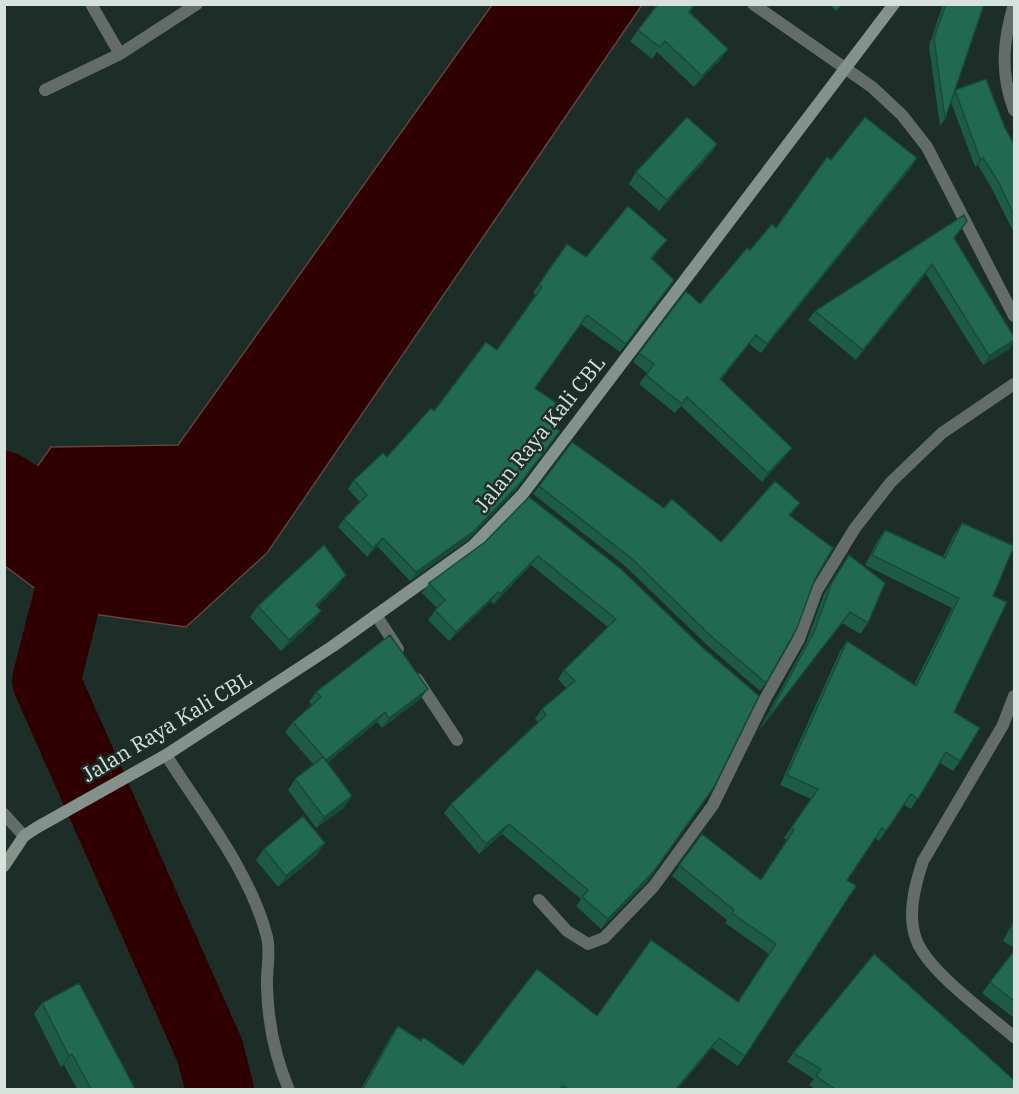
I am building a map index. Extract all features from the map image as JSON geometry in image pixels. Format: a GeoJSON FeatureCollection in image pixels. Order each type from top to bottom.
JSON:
{"type":"FeatureCollection","features":[{"type":"Feature","properties":{"kind":"main road","name":"Jalan Raya Kali CBL"},"geometry":{"type":"LineString","coordinates":[[4,866],[24,836],[166,754],[376,615],[473,546],[526,498],[894,4]]}},
{"type":"Feature","properties":{"kind":"street"},"geometry":{"type":"LineString","coordinates":[[91,4],[120,54]]}},
{"type":"Feature","properties":{"kind":"street"},"geometry":{"type":"LineString","coordinates":[[45,90],[120,54],[197,4]]}},
{"type":"Feature","properties":{"kind":"street"},"geometry":{"type":"LineString","coordinates":[[753,4],[872,87],[902,115],[927,147],[1014,316]]}},
{"type":"Feature","properties":{"kind":"street"},"geometry":{"type":"LineString","coordinates":[[1014,4],[1005,36],[1004,72],[1014,110]]}},
{"type":"Feature","properties":{"kind":"street"},"geometry":{"type":"LineString","coordinates":[[539,900],[567,931],[588,944],[604,938],[654,886],[713,805],[759,700],[799,639],[817,590],[855,528],[891,482],[942,432],[1014,384]]}},
{"type":"Feature","properties":{"kind":"street"},"geometry":{"type":"LineString","coordinates":[[376,615],[457,740]]}},
{"type":"Feature","properties":{"kind":"street"},"geometry":{"type":"LineString","coordinates":[[1014,696],[1003,725],[923,861],[915,884],[912,912],[915,938],[925,957],[1014,1037]]}},
{"type":"Feature","properties":{"kind":"street"},"geometry":{"type":"LineString","coordinates":[[166,754],[254,896],[268,940],[267,987],[270,1024],[279,1067],[289,1089]]}},
{"type":"Feature","properties":{"kind":"street"},"geometry":{"type":"LineString","coordinates":[[4,814],[24,836]]}},
{"type":"Feature","properties":{"kind":"shaded area"},"geometry":{"type":"Polygon","coordinates":[[[492,5],[642,5],[267,553],[186,627],[64,610],[5,566],[5,512],[51,447],[178,445],[492,5]]]}},
{"type":"Feature","properties":{"kind":"building"},"geometry":{"type":"Polygon","coordinates":[[[658,4],[695,4],[689,12],[728,49],[702,76],[665,41],[660,47],[638,30],[658,4]]]}},
{"type":"Feature","properties":{"kind":"building"},"geometry":{"type":"Polygon","coordinates":[[[946,4],[984,4],[945,119],[934,38],[946,4]]]}},
{"type":"Feature","properties":{"kind":"building"},"geometry":{"type":"Polygon","coordinates":[[[986,79],[1005,128],[1014,144],[1014,215],[998,181],[983,158],[980,159],[955,90],[986,79]]]}},
{"type":"Feature","properties":{"kind":"building"},"geometry":{"type":"Polygon","coordinates":[[[687,117],[717,144],[667,200],[636,172],[687,117]]]}},
{"type":"Feature","properties":{"kind":"building"},"geometry":{"type":"Polygon","coordinates":[[[865,117],[917,158],[767,344],[756,335],[720,379],[792,448],[768,473],[687,397],[682,404],[646,375],[654,364],[639,353],[686,291],[700,304],[747,248],[750,250],[772,224],[776,228],[827,157],[831,160],[865,117]]]}},
{"type":"Feature","properties":{"kind":"building"},"geometry":{"type":"Polygon","coordinates":[[[628,206],[667,240],[651,258],[674,280],[626,344],[587,315],[535,388],[556,403],[544,420],[560,431],[522,481],[474,531],[416,572],[383,538],[373,548],[344,519],[367,495],[354,480],[383,453],[387,457],[431,408],[434,411],[486,342],[497,350],[542,287],[539,284],[567,244],[586,257],[628,206]]]}},
{"type":"Feature","properties":{"kind":"building"},"geometry":{"type":"Polygon","coordinates":[[[964,215],[967,221],[954,238],[1014,340],[989,356],[932,264],[863,350],[815,311],[964,215]]]}},
{"type":"Feature","properties":{"kind":"building"},"geometry":{"type":"Polygon","coordinates":[[[572,442],[664,508],[672,499],[721,542],[775,481],[800,503],[789,515],[833,548],[815,579],[797,628],[766,683],[712,637],[631,558],[539,486],[572,442]]]}},
{"type":"Feature","properties":{"kind":"building"},"geometry":{"type":"Polygon","coordinates":[[[529,497],[621,569],[702,647],[759,696],[714,787],[654,871],[608,919],[582,897],[588,890],[509,824],[486,844],[451,804],[546,715],[542,709],[575,681],[564,670],[616,619],[538,556],[500,594],[498,592],[456,632],[435,610],[445,600],[429,583],[485,542],[529,497]]]}},
{"type":"Feature","properties":{"kind":"building"},"geometry":{"type":"Polygon","coordinates":[[[962,523],[1014,546],[993,596],[1007,602],[954,712],[980,728],[960,761],[946,752],[918,799],[911,794],[886,831],[882,828],[847,880],[856,886],[745,1056],[719,1038],[676,1089],[568,1089],[563,1086],[559,1089],[363,1089],[398,1026],[421,1041],[423,1037],[463,1065],[537,969],[597,1016],[651,940],[738,1002],[776,944],[732,913],[734,910],[679,865],[702,834],[761,880],[794,830],[791,828],[818,789],[787,775],[847,641],[916,686],[959,598],[872,555],[885,530],[945,558],[962,523]]]}},
{"type":"Feature","properties":{"kind":"building"},"geometry":{"type":"Polygon","coordinates":[[[324,545],[346,575],[316,605],[321,611],[289,640],[258,606],[324,545]]]}},
{"type":"Feature","properties":{"kind":"building"},"geometry":{"type":"Polygon","coordinates":[[[849,555],[885,583],[868,623],[850,612],[766,721],[814,632],[832,582],[849,555]]]}},
{"type":"Feature","properties":{"kind":"building"},"geometry":{"type":"Polygon","coordinates":[[[390,635],[428,689],[389,718],[385,712],[326,760],[293,722],[321,697],[316,692],[390,635]]]}},
{"type":"Feature","properties":{"kind":"building"},"geometry":{"type":"Polygon","coordinates":[[[323,757],[352,796],[324,817],[295,779],[323,757]]]}},
{"type":"Feature","properties":{"kind":"building"},"geometry":{"type":"Polygon","coordinates":[[[303,816],[325,843],[286,876],[264,849],[303,816]]]}},
{"type":"Feature","properties":{"kind":"building"},"geometry":{"type":"Polygon","coordinates":[[[1014,951],[1014,1001],[990,982],[1014,951]]]}},
{"type":"Feature","properties":{"kind":"building"},"geometry":{"type":"Polygon","coordinates":[[[874,954],[1014,1080],[1014,1089],[835,1089],[816,1076],[821,1069],[793,1053],[874,954]]]}},
{"type":"Feature","properties":{"kind":"building"},"geometry":{"type":"Polygon","coordinates":[[[79,983],[135,1089],[91,1089],[72,1054],[69,1056],[42,1003],[79,983]]]}},
{"type":"Feature","properties":{"kind":"waterway"},"geometry":{"type":"LineString","coordinates":[[4,485],[16,493],[99,532]]}},
{"type":"Feature","properties":{"kind":"waterway"},"geometry":{"type":"LineString","coordinates":[[97,532],[74,571],[46,681],[210,1051],[220,1090]]}}]}
